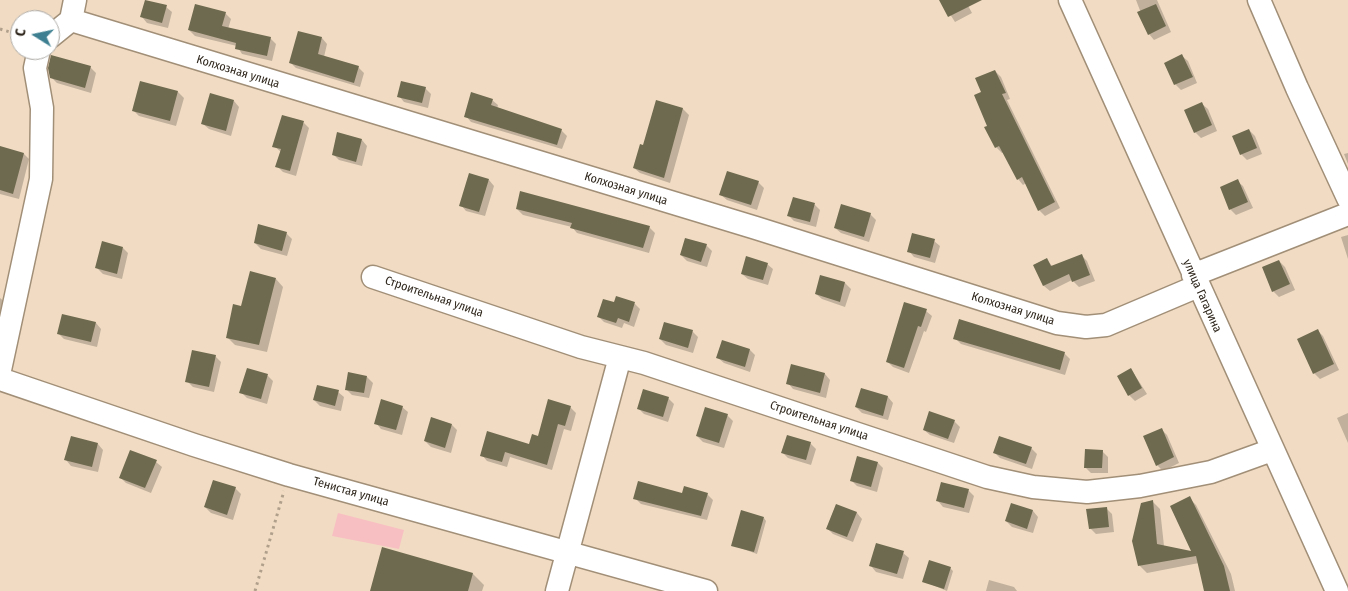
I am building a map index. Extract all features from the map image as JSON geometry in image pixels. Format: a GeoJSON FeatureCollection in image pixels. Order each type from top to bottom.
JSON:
{"type":"FeatureCollection","features":[{"type":"Feature","properties":{"kind":"street","name":"улица Гагарина"},"geometry":{"type":"LineString","coordinates":[[1070,0],[1336,591]]}},
{"type":"Feature","properties":{"kind":"street"},"geometry":{"type":"LineString","coordinates":[[1259,0],[1348,198]]}},
{"type":"Feature","properties":{"kind":"street","name":"Колхозная улица"},"geometry":{"type":"LineString","coordinates":[[73,10],[1057,323],[1086,327],[1106,325],[1195,280],[1348,214]]}},
{"type":"Feature","properties":{"kind":"street"},"geometry":{"type":"LineString","coordinates":[[60,25],[73,10]]}},
{"type":"Feature","properties":{"kind":"street"},"geometry":{"type":"LineString","coordinates":[[0,370],[41,179],[42,108],[35,68],[37,60]]}},
{"type":"Feature","properties":{"kind":"street","name":"Строительная улица"},"geometry":{"type":"LineString","coordinates":[[374,277],[581,347],[644,363],[987,477],[1034,487],[1087,492],[1140,486],[1211,472],[1272,450]]}},
{"type":"Feature","properties":{"kind":"street"},"geometry":{"type":"LineString","coordinates":[[558,591],[620,357]]}},
{"type":"Feature","properties":{"kind":"street","name":"Тенистая улица"},"geometry":{"type":"LineString","coordinates":[[0,379],[288,475],[706,591]]}},
{"type":"Feature","properties":{"kind":"path"},"geometry":{"type":"LineString","coordinates":[[255,591],[288,475]]}},
{"type":"Feature","properties":{"kind":"shaded area"},"geometry":{"type":"Polygon","coordinates":[[[338,513],[404,530],[399,549],[332,536],[338,513]]]}},
{"type":"Feature","properties":{"kind":"building"},"geometry":{"type":"Polygon","coordinates":[[[145,0],[167,5],[162,23],[140,17],[145,0]]]}},
{"type":"Feature","properties":{"kind":"building"},"geometry":{"type":"Polygon","coordinates":[[[939,0],[982,0],[948,17],[939,0]]]}},
{"type":"Feature","properties":{"kind":"building"},"geometry":{"type":"Polygon","coordinates":[[[195,4],[226,12],[222,26],[271,37],[267,56],[235,49],[236,43],[188,30],[195,4]]]}},
{"type":"Feature","properties":{"kind":"building"},"geometry":{"type":"Polygon","coordinates":[[[1156,4],[1166,26],[1148,35],[1137,12],[1156,4]]]}},
{"type":"Feature","properties":{"kind":"building"},"geometry":{"type":"Polygon","coordinates":[[[298,31],[322,37],[318,54],[359,66],[354,83],[289,63],[298,31]]]}},
{"type":"Feature","properties":{"kind":"building"},"geometry":{"type":"Polygon","coordinates":[[[1182,54],[1193,77],[1174,85],[1164,63],[1182,54]]]}},
{"type":"Feature","properties":{"kind":"building"},"geometry":{"type":"Polygon","coordinates":[[[60,57],[91,66],[85,88],[50,78],[48,68],[50,60],[60,60],[60,57]]]}},
{"type":"Feature","properties":{"kind":"building"},"geometry":{"type":"Polygon","coordinates":[[[995,70],[1006,93],[1002,94],[1055,202],[1038,211],[1022,177],[1017,180],[999,146],[995,148],[984,127],[987,126],[974,95],[981,92],[975,78],[995,70]]]}},
{"type":"Feature","properties":{"kind":"building"},"geometry":{"type":"Polygon","coordinates":[[[140,81],[178,91],[170,121],[132,111],[140,81]]]}},
{"type":"Feature","properties":{"kind":"building"},"geometry":{"type":"Polygon","coordinates":[[[401,81],[426,87],[422,103],[397,97],[401,81]]]}},
{"type":"Feature","properties":{"kind":"building"},"geometry":{"type":"Polygon","coordinates":[[[471,92],[493,99],[491,105],[562,129],[557,145],[464,117],[471,92]]]}},
{"type":"Feature","properties":{"kind":"building"},"geometry":{"type":"Polygon","coordinates":[[[210,93],[234,100],[226,131],[201,124],[210,93]]]}},
{"type":"Feature","properties":{"kind":"building"},"geometry":{"type":"Polygon","coordinates":[[[656,100],[683,108],[664,178],[633,168],[640,144],[643,145],[656,100]]]}},
{"type":"Feature","properties":{"kind":"building"},"geometry":{"type":"Polygon","coordinates":[[[1202,102],[1212,125],[1194,133],[1184,110],[1202,102]]]}},
{"type":"Feature","properties":{"kind":"building"},"geometry":{"type":"Polygon","coordinates":[[[282,115],[304,121],[290,171],[275,167],[281,149],[272,147],[282,115]]]}},
{"type":"Feature","properties":{"kind":"building"},"geometry":{"type":"Polygon","coordinates":[[[1249,129],[1257,148],[1240,155],[1232,136],[1249,129]]]}},
{"type":"Feature","properties":{"kind":"building"},"geometry":{"type":"Polygon","coordinates":[[[337,132],[362,139],[356,162],[332,155],[337,132]]]}},
{"type":"Feature","properties":{"kind":"building"},"geometry":{"type":"Polygon","coordinates":[[[0,146],[24,153],[13,194],[0,190],[0,146]]]}},
{"type":"Feature","properties":{"kind":"building"},"geometry":{"type":"Polygon","coordinates":[[[727,171],[759,181],[751,205],[719,195],[727,171]]]}},
{"type":"Feature","properties":{"kind":"building"},"geometry":{"type":"Polygon","coordinates":[[[469,173],[489,179],[479,212],[459,206],[469,173]]]}},
{"type":"Feature","properties":{"kind":"building"},"geometry":{"type":"Polygon","coordinates":[[[1238,179],[1248,202],[1229,210],[1220,187],[1238,179]]]}},
{"type":"Feature","properties":{"kind":"building"},"geometry":{"type":"Polygon","coordinates":[[[520,191],[650,226],[643,248],[570,228],[572,223],[516,209],[520,191]]]}},
{"type":"Feature","properties":{"kind":"building"},"geometry":{"type":"Polygon","coordinates":[[[793,197],[815,203],[810,222],[787,216],[793,197]]]}},
{"type":"Feature","properties":{"kind":"building"},"geometry":{"type":"Polygon","coordinates":[[[841,204],[871,213],[864,237],[834,228],[841,204]]]}},
{"type":"Feature","properties":{"kind":"building"},"geometry":{"type":"Polygon","coordinates":[[[258,224],[287,232],[282,251],[254,243],[258,224]]]}},
{"type":"Feature","properties":{"kind":"building"},"geometry":{"type":"Polygon","coordinates":[[[912,233],[935,239],[930,258],[907,252],[912,233]]]}},
{"type":"Feature","properties":{"kind":"building"},"geometry":{"type":"Polygon","coordinates":[[[685,238],[707,244],[701,262],[680,255],[685,238]]]}},
{"type":"Feature","properties":{"kind":"building"},"geometry":{"type":"Polygon","coordinates":[[[102,241],[123,247],[117,274],[95,268],[102,241]]]}},
{"type":"Feature","properties":{"kind":"building"},"geometry":{"type":"Polygon","coordinates":[[[1082,254],[1090,275],[1072,282],[1069,274],[1043,286],[1033,265],[1047,258],[1051,266],[1082,254]]]}},
{"type":"Feature","properties":{"kind":"building"},"geometry":{"type":"Polygon","coordinates":[[[746,256],[768,263],[763,280],[741,274],[746,256]]]}},
{"type":"Feature","properties":{"kind":"building"},"geometry":{"type":"Polygon","coordinates":[[[1279,260],[1290,284],[1272,292],[1262,267],[1279,260]]]}},
{"type":"Feature","properties":{"kind":"building"},"geometry":{"type":"Polygon","coordinates":[[[250,271],[276,278],[259,345],[226,338],[233,304],[241,306],[250,271]]]}},
{"type":"Feature","properties":{"kind":"building"},"geometry":{"type":"Polygon","coordinates":[[[820,275],[845,282],[840,302],[815,294],[820,275]]]}},
{"type":"Feature","properties":{"kind":"building"},"geometry":{"type":"Polygon","coordinates":[[[616,296],[635,302],[629,322],[618,318],[616,323],[597,317],[603,299],[614,302],[616,296]]]}},
{"type":"Feature","properties":{"kind":"building"},"geometry":{"type":"Polygon","coordinates":[[[904,302],[927,309],[921,327],[918,326],[904,368],[886,362],[904,302]]]}},
{"type":"Feature","properties":{"kind":"building"},"geometry":{"type":"Polygon","coordinates":[[[62,314],[96,322],[91,342],[57,334],[62,314]]]}},
{"type":"Feature","properties":{"kind":"building"},"geometry":{"type":"Polygon","coordinates":[[[959,319],[1065,352],[1060,370],[953,339],[959,319]]]}},
{"type":"Feature","properties":{"kind":"building"},"geometry":{"type":"Polygon","coordinates":[[[664,322],[693,330],[688,348],[659,339],[664,322]]]}},
{"type":"Feature","properties":{"kind":"building"},"geometry":{"type":"Polygon","coordinates":[[[1318,329],[1334,364],[1313,374],[1297,339],[1318,329]]]}},
{"type":"Feature","properties":{"kind":"building"},"geometry":{"type":"Polygon","coordinates":[[[722,340],[750,349],[745,367],[716,358],[722,340]]]}},
{"type":"Feature","properties":{"kind":"building"},"geometry":{"type":"Polygon","coordinates":[[[192,350],[216,355],[209,387],[185,382],[192,350]]]}},
{"type":"Feature","properties":{"kind":"building"},"geometry":{"type":"Polygon","coordinates":[[[791,364],[825,373],[820,393],[786,384],[791,364]]]}},
{"type":"Feature","properties":{"kind":"building"},"geometry":{"type":"Polygon","coordinates":[[[247,368],[268,374],[261,399],[239,393],[247,368]]]}},
{"type":"Feature","properties":{"kind":"building"},"geometry":{"type":"Polygon","coordinates":[[[1131,368],[1142,388],[1128,396],[1117,376],[1131,368]]]}},
{"type":"Feature","properties":{"kind":"building"},"geometry":{"type":"Polygon","coordinates":[[[348,372],[367,376],[364,393],[345,390],[348,372]]]}},
{"type":"Feature","properties":{"kind":"building"},"geometry":{"type":"Polygon","coordinates":[[[317,385],[339,390],[335,406],[313,400],[317,385]]]}},
{"type":"Feature","properties":{"kind":"building"},"geometry":{"type":"Polygon","coordinates":[[[861,388],[888,396],[883,416],[855,407],[861,388]]]}},
{"type":"Feature","properties":{"kind":"building"},"geometry":{"type":"Polygon","coordinates":[[[643,389],[669,397],[663,417],[637,409],[643,389]]]}},
{"type":"Feature","properties":{"kind":"building"},"geometry":{"type":"Polygon","coordinates":[[[381,399],[403,406],[396,430],[374,424],[381,399]]]}},
{"type":"Feature","properties":{"kind":"building"},"geometry":{"type":"Polygon","coordinates":[[[548,399],[571,406],[565,426],[558,424],[547,465],[505,452],[502,462],[480,456],[487,431],[529,444],[532,434],[538,436],[548,399]]]}},
{"type":"Feature","properties":{"kind":"building"},"geometry":{"type":"Polygon","coordinates":[[[705,407],[728,414],[719,443],[696,436],[705,407]]]}},
{"type":"Feature","properties":{"kind":"building"},"geometry":{"type":"Polygon","coordinates":[[[929,411],[955,420],[948,439],[923,430],[929,411]]]}},
{"type":"Feature","properties":{"kind":"building"},"geometry":{"type":"Polygon","coordinates":[[[431,417],[452,424],[445,448],[424,441],[431,417]]]}},
{"type":"Feature","properties":{"kind":"building"},"geometry":{"type":"Polygon","coordinates":[[[1162,428],[1174,457],[1156,466],[1143,436],[1162,428]]]}},
{"type":"Feature","properties":{"kind":"building"},"geometry":{"type":"Polygon","coordinates":[[[787,435],[811,442],[806,460],[781,453],[787,435]]]}},
{"type":"Feature","properties":{"kind":"building"},"geometry":{"type":"Polygon","coordinates":[[[71,436],[98,443],[92,467],[64,460],[71,436]]]}},
{"type":"Feature","properties":{"kind":"building"},"geometry":{"type":"Polygon","coordinates":[[[999,436],[1032,447],[1026,464],[993,453],[999,436]]]}},
{"type":"Feature","properties":{"kind":"building"},"geometry":{"type":"Polygon","coordinates":[[[1085,449],[1103,450],[1102,468],[1084,468],[1085,449]]]}},
{"type":"Feature","properties":{"kind":"building"},"geometry":{"type":"Polygon","coordinates":[[[130,450],[157,460],[145,488],[119,478],[130,450]]]}},
{"type":"Feature","properties":{"kind":"building"},"geometry":{"type":"Polygon","coordinates":[[[857,456],[878,462],[871,487],[850,481],[857,456]]]}},
{"type":"Feature","properties":{"kind":"building"},"geometry":{"type":"Polygon","coordinates":[[[213,480],[236,487],[227,515],[204,507],[213,480]]]}},
{"type":"Feature","properties":{"kind":"building"},"geometry":{"type":"Polygon","coordinates":[[[638,481],[682,493],[684,486],[708,493],[701,516],[633,499],[638,481]]]}},
{"type":"Feature","properties":{"kind":"building"},"geometry":{"type":"Polygon","coordinates":[[[941,482],[969,489],[964,508],[936,501],[941,482]]]}},
{"type":"Feature","properties":{"kind":"building"},"geometry":{"type":"Polygon","coordinates":[[[1190,496],[1224,566],[1230,591],[1204,591],[1196,556],[1138,566],[1132,541],[1141,503],[1153,500],[1157,544],[1191,551],[1170,506],[1190,496]]]}},
{"type":"Feature","properties":{"kind":"building"},"geometry":{"type":"Polygon","coordinates":[[[1011,503],[1033,510],[1027,529],[1005,521],[1011,503]]]}},
{"type":"Feature","properties":{"kind":"building"},"geometry":{"type":"Polygon","coordinates":[[[836,504],[857,512],[847,537],[826,529],[836,504]]]}},
{"type":"Feature","properties":{"kind":"building"},"geometry":{"type":"Polygon","coordinates":[[[1107,507],[1109,527],[1089,529],[1086,509],[1107,507]]]}},
{"type":"Feature","properties":{"kind":"building"},"geometry":{"type":"Polygon","coordinates":[[[741,510],[764,517],[754,552],[731,546],[741,510]]]}},
{"type":"Feature","properties":{"kind":"building"},"geometry":{"type":"Polygon","coordinates":[[[876,543],[904,551],[897,574],[869,566],[876,543]]]}},
{"type":"Feature","properties":{"kind":"building"},"geometry":{"type":"Polygon","coordinates":[[[382,547],[473,573],[468,591],[370,591],[382,547]]]}},
{"type":"Feature","properties":{"kind":"building"},"geometry":{"type":"Polygon","coordinates":[[[929,560],[951,567],[944,589],[922,582],[929,560]]]}}]}
